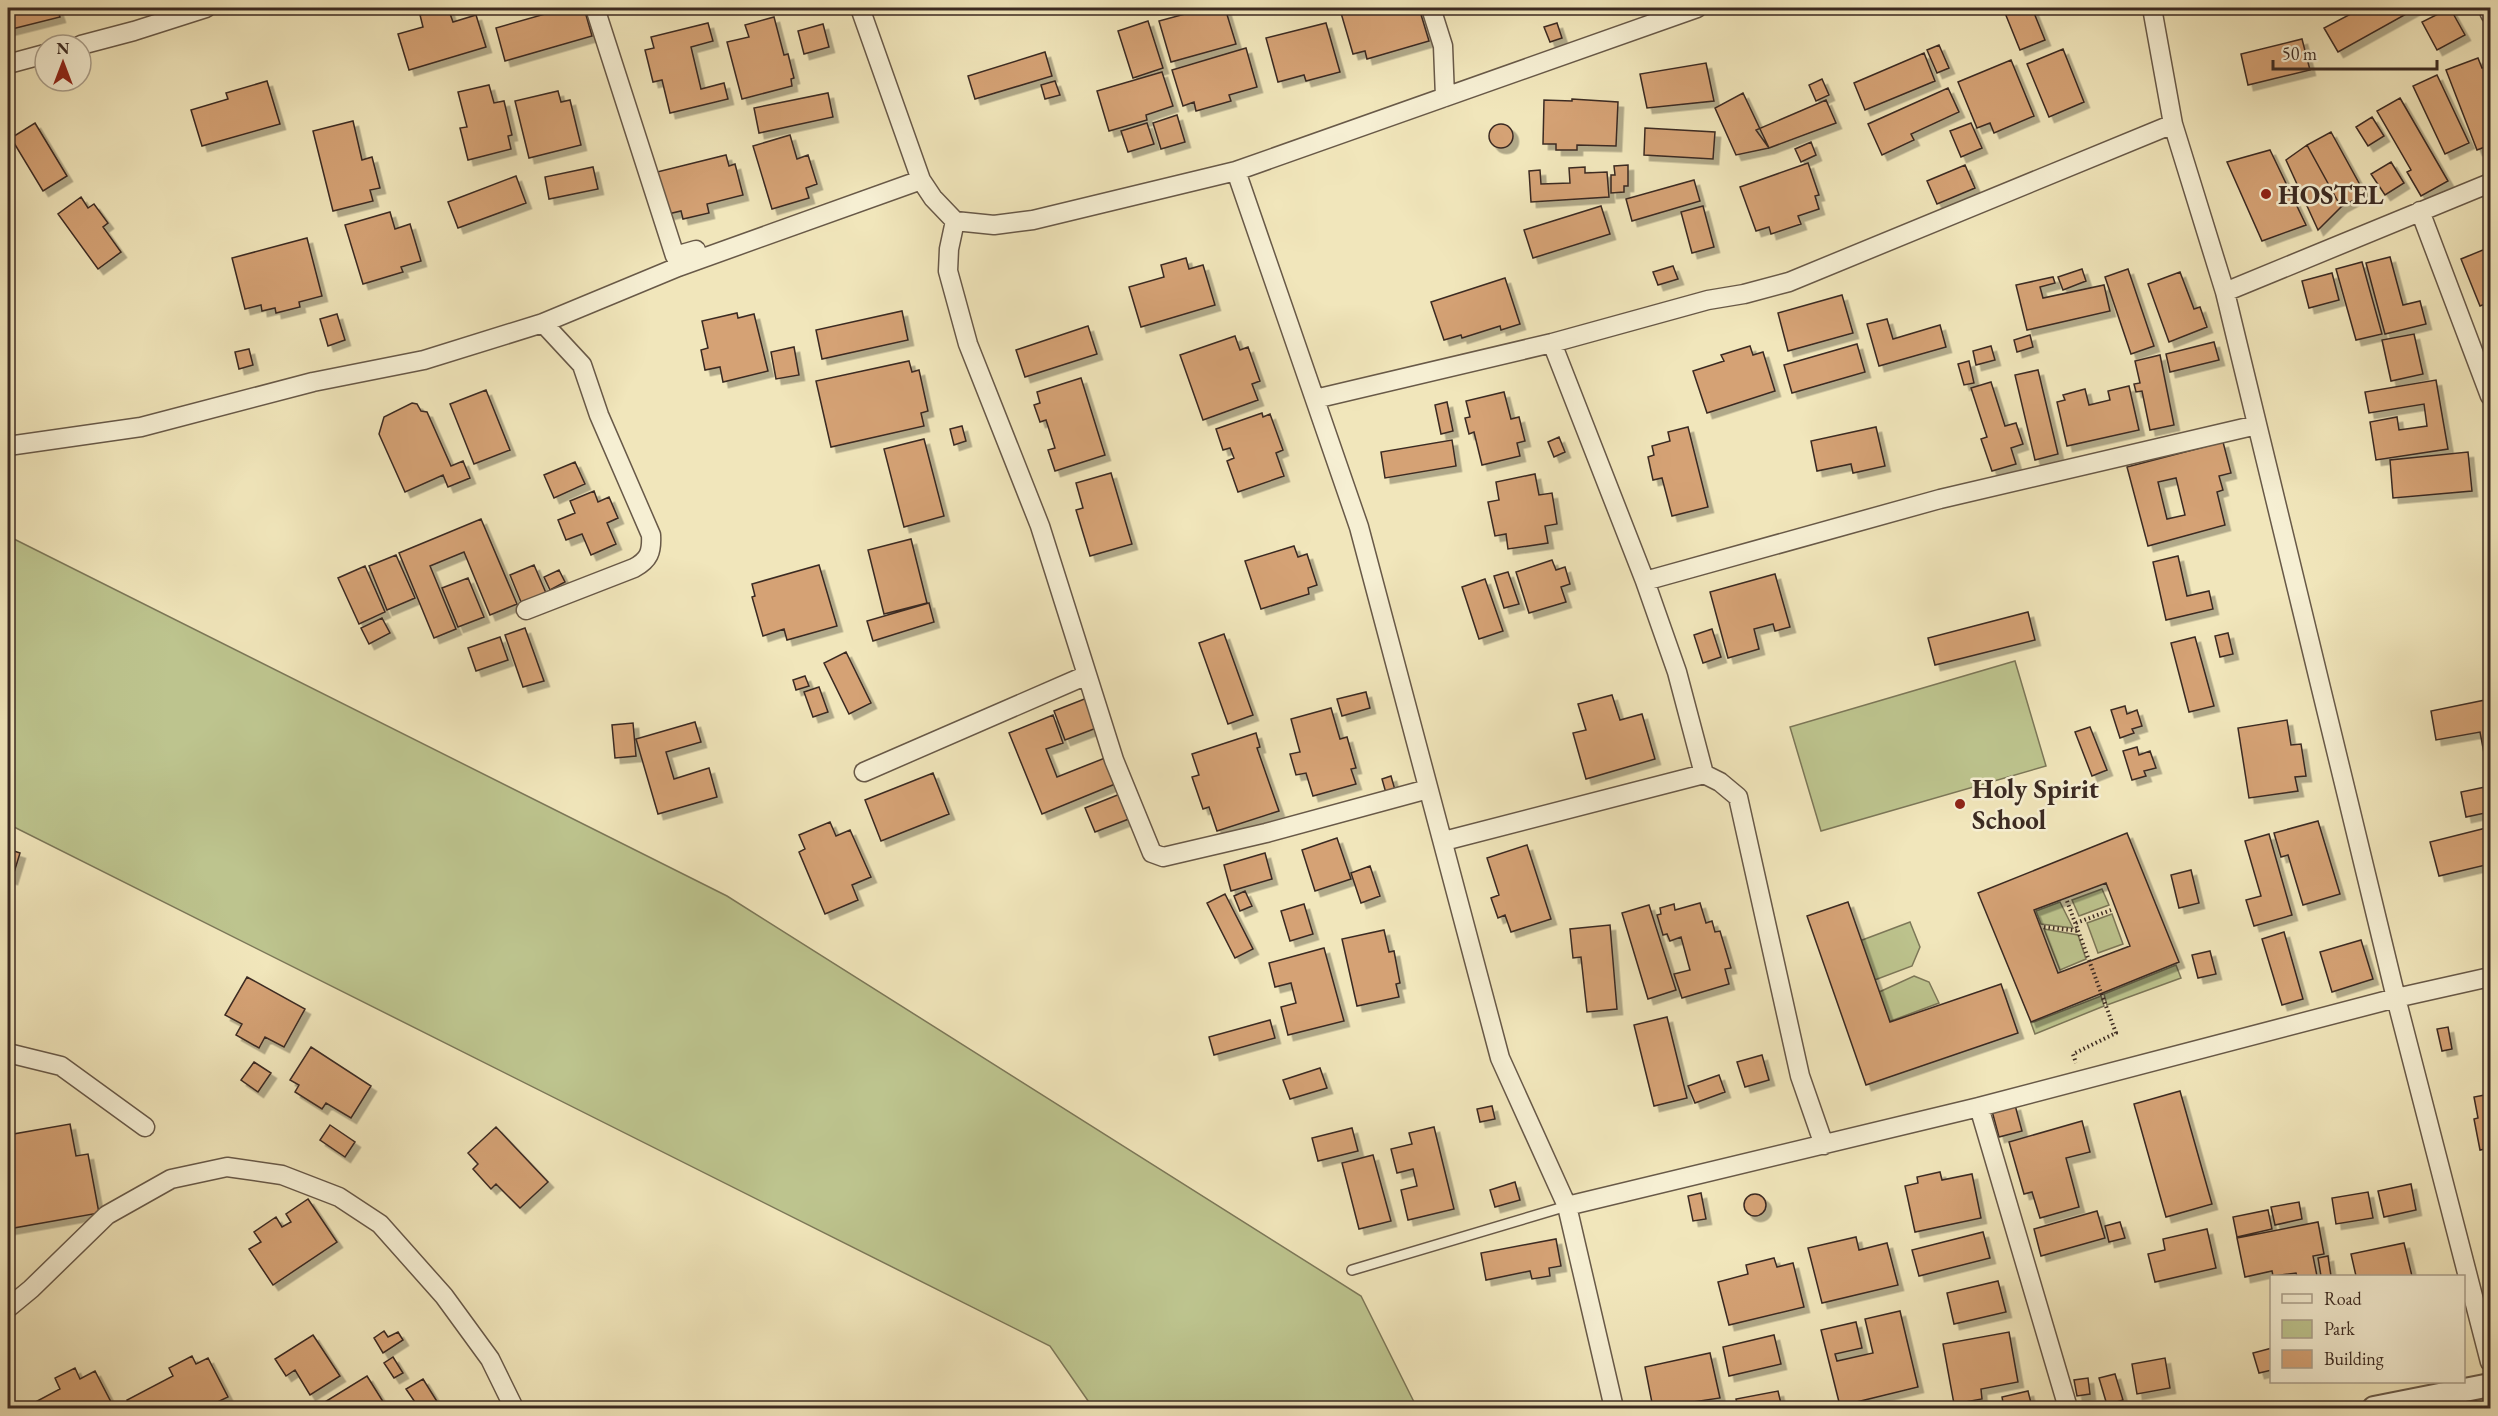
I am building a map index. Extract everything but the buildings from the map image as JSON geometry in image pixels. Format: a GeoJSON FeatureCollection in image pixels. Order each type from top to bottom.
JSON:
{"type":"FeatureCollection","features":[{"type":"Feature","properties":{"kind":"street"},"geometry":{"type":"LineString","coordinates":[[93,42],[206,8]]}},
{"type":"Feature","properties":{"kind":"street"},"geometry":{"type":"LineString","coordinates":[[595,8],[675,256],[921,180]]}},
{"type":"Feature","properties":{"kind":"street"},"geometry":{"type":"LineString","coordinates":[[860,8],[921,180],[933,198],[955,221],[994,225],[1033,220],[1236,171],[1697,8]]}},
{"type":"Feature","properties":{"kind":"street"},"geometry":{"type":"LineString","coordinates":[[1431,8],[1443,46],[1445,97]]}},
{"type":"Feature","properties":{"kind":"street"},"geometry":{"type":"LineString","coordinates":[[2152,8],[2173,124],[2225,292],[2397,998],[2490,1362]]}},
{"type":"Feature","properties":{"kind":"street"},"geometry":{"type":"LineString","coordinates":[[2488,8],[2490,14]]}},
{"type":"Feature","properties":{"kind":"street"},"geometry":{"type":"LineString","coordinates":[[8,64],[33,57]]}},
{"type":"Feature","properties":{"kind":"street"},"geometry":{"type":"LineString","coordinates":[[1315,399],[1552,343],[1708,300],[1744,294],[1789,282],[2173,124]]}},
{"type":"Feature","properties":{"kind":"street"},"geometry":{"type":"LineString","coordinates":[[1236,171],[1359,527],[1500,1058],[1568,1206],[1614,1408]]}},
{"type":"Feature","properties":{"kind":"street"},"geometry":{"type":"LineString","coordinates":[[8,446],[141,427],[314,382],[424,360],[543,323],[678,267],[921,180]]}},
{"type":"Feature","properties":{"kind":"street"},"geometry":{"type":"LineString","coordinates":[[2225,292],[2490,183]]}},
{"type":"Feature","properties":{"kind":"street"},"geometry":{"type":"LineString","coordinates":[[2420,211],[2490,396]]}},
{"type":"Feature","properties":{"kind":"street"},"geometry":{"type":"LineString","coordinates":[[955,221],[949,249],[948,271],[968,344],[1040,526],[1114,760],[1152,853],[1163,857],[1266,833],[1428,789]]}},
{"type":"Feature","properties":{"kind":"street"},"geometry":{"type":"LineString","coordinates":[[526,610],[634,568],[647,561],[652,549],[651,535],[599,415],[582,365],[543,323]]}},
{"type":"Feature","properties":{"kind":"street"},"geometry":{"type":"LineString","coordinates":[[1552,343],[1645,581],[1677,672],[1704,774]]}},
{"type":"Feature","properties":{"kind":"street"},"geometry":{"type":"LineString","coordinates":[[1645,581],[1940,499],[2257,425]]}},
{"type":"Feature","properties":{"kind":"street"},"geometry":{"type":"LineString","coordinates":[[864,772],[1087,675]]}},
{"type":"Feature","properties":{"kind":"street"},"geometry":{"type":"LineString","coordinates":[[1444,841],[1704,774],[1720,782],[1738,797],[1800,1076],[1824,1145]]}},
{"type":"Feature","properties":{"kind":"street"},"geometry":{"type":"LineString","coordinates":[[1568,1206],[1979,1107],[2397,998],[2490,977]]}},
{"type":"Feature","properties":{"kind":"street"},"geometry":{"type":"LineString","coordinates":[[8,1053],[61,1066],[145,1127]]}},
{"type":"Feature","properties":{"kind":"street"},"geometry":{"type":"LineString","coordinates":[[1979,1107],[2068,1408]]}},
{"type":"Feature","properties":{"kind":"street"},"geometry":{"type":"LineString","coordinates":[[8,1308],[31,1289],[107,1215],[171,1179],[227,1167],[282,1175],[339,1197],[380,1224],[444,1296],[490,1359],[514,1408]]}},
{"type":"Feature","properties":{"kind":"street"},"geometry":{"type":"LineString","coordinates":[[2374,1408],[2490,1385]]}},
{"type":"Feature","properties":{"kind":"lane"},"geometry":{"type":"LineString","coordinates":[[1352,1270],[1568,1206]]}},
{"type":"Feature","properties":{"kind":"path"},"geometry":{"type":"LineString","coordinates":[[2067,901],[2116,1033],[2073,1054],[2080,1081]]}},
{"type":"Feature","properties":{"kind":"path"},"geometry":{"type":"LineString","coordinates":[[2076,923],[2111,910]]}},
{"type":"Feature","properties":{"kind":"path"},"geometry":{"type":"LineString","coordinates":[[2044,927],[2079,931]]}},
{"type":"Feature","properties":{"kind":"green space"},"geometry":{"type":"Polygon","coordinates":[[[8,536],[727,896],[1361,1296],[1417,1408],[1093,1408],[1050,1346],[8,824],[8,536]]]}},
{"type":"Feature","properties":{"kind":"green space"},"geometry":{"type":"Polygon","coordinates":[[[2015,661],[2046,766],[1821,831],[1790,727],[2015,661]]]}},
{"type":"Feature","properties":{"kind":"green space"},"geometry":{"type":"Polygon","coordinates":[[[2102,889],[2109,905],[2079,916],[2072,900],[2102,889]]]}},
{"type":"Feature","properties":{"kind":"green space"},"geometry":{"type":"Polygon","coordinates":[[[2060,902],[2073,928],[2041,924],[2036,911],[2060,902]]]}},
{"type":"Feature","properties":{"kind":"green space"},"geometry":{"type":"Polygon","coordinates":[[[2112,914],[2123,944],[2098,953],[2087,923],[2112,914]]]}},
{"type":"Feature","properties":{"kind":"green space"},"geometry":{"type":"Polygon","coordinates":[[[1910,922],[1920,947],[1912,966],[1872,981],[1857,942],[1910,922]]]}},
{"type":"Feature","properties":{"kind":"green space"},"geometry":{"type":"Polygon","coordinates":[[[2044,929],[2078,935],[2086,959],[2060,970],[2044,929]]]}},
{"type":"Feature","properties":{"kind":"green space"},"geometry":{"type":"Polygon","coordinates":[[[2176,965],[2181,978],[2107,1005],[2104,994],[2176,965]]]}},
{"type":"Feature","properties":{"kind":"green space"},"geometry":{"type":"Polygon","coordinates":[[[1914,976],[1929,982],[1939,1003],[1888,1022],[1877,993],[1914,976]]]}},
{"type":"Feature","properties":{"kind":"green space"},"geometry":{"type":"Polygon","coordinates":[[[2101,996],[2104,1006],[2035,1034],[2031,1023],[2101,996]]]}},
{"type":"Feature","properties":{"kind":"place","name":"HOSTEL"},"geometry":{"type":"Point","coordinates":[2266,194]}},
{"type":"Feature","properties":{"kind":"place","name":"Holy Spirit School"},"geometry":{"type":"Point","coordinates":[1960,804]}}]}
